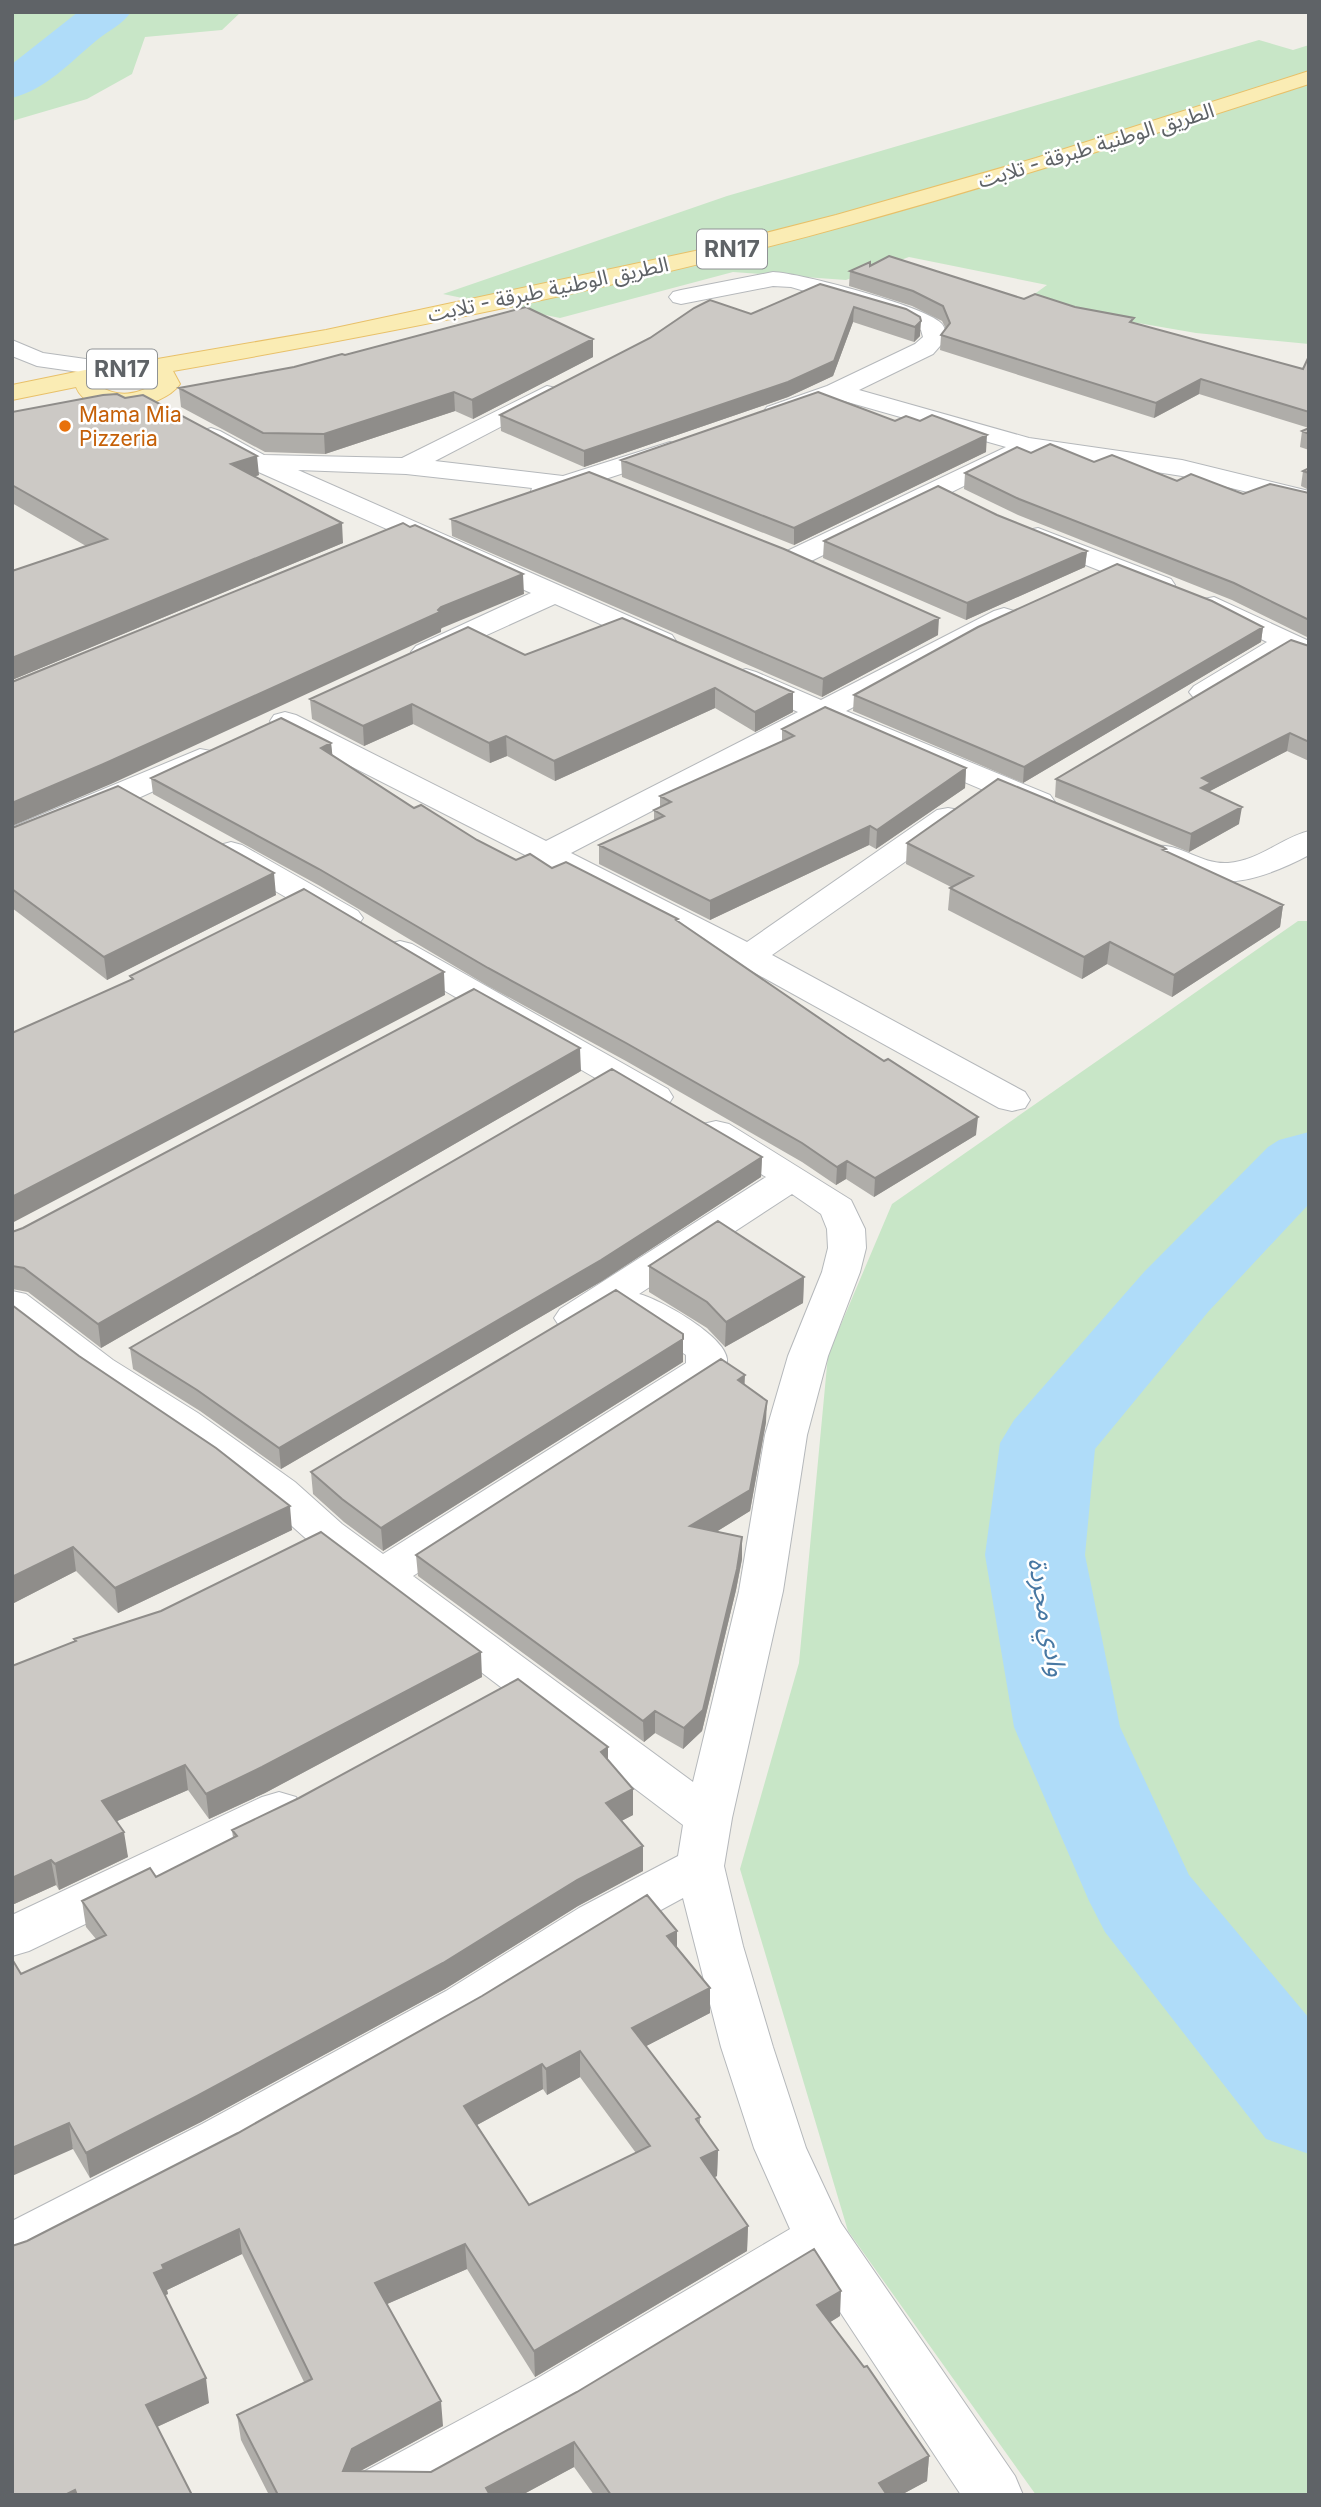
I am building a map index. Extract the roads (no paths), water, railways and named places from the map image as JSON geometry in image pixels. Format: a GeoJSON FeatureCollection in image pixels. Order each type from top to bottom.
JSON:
{"type":"FeatureCollection","features":[{"type":"Feature","properties":{"kind":"main road","name":"الطريق الوطنية طبرقة - تلابت"},"geometry":{"type":"LineString","coordinates":[[143,369],[326,337],[696,258],[844,220],[1044,163],[1309,77]]}},
{"type":"Feature","properties":{"kind":"main road","name":"الطريق الوطنية طبرقة - تلابت"},"geometry":{"type":"LineString","coordinates":[[12,412],[144,396],[346,345],[800,248],[1092,170]]}},
{"type":"Feature","properties":{"kind":"main road","name":"RN17"},"geometry":{"type":"LineString","coordinates":[[12,393],[107,372],[143,369],[163,374],[168,384],[144,396],[101,398],[88,389],[88,384],[107,372]]}},
{"type":"Feature","properties":{"kind":"street"},"geometry":{"type":"LineString","coordinates":[[655,280],[680,309],[774,279],[793,280],[914,316],[932,327],[935,338],[924,349],[836,391],[751,421]]}},
{"type":"Feature","properties":{"kind":"street"},"geometry":{"type":"LineString","coordinates":[[12,347],[37,359],[107,372]]}},
{"type":"Feature","properties":{"kind":"street"},"geometry":{"type":"LineString","coordinates":[[12,362],[37,359]]}},
{"type":"Feature","properties":{"kind":"street"},"geometry":{"type":"LineString","coordinates":[[406,466],[567,383]]}},
{"type":"Feature","properties":{"kind":"street"},"geometry":{"type":"LineString","coordinates":[[836,391],[1027,445],[1182,468],[1309,499]]}},
{"type":"Feature","properties":{"kind":"street"},"geometry":{"type":"LineString","coordinates":[[144,396],[256,461],[684,650]]}},
{"type":"Feature","properties":{"kind":"street"},"geometry":{"type":"LineString","coordinates":[[510,503],[691,443]]}},
{"type":"Feature","properties":{"kind":"street"},"geometry":{"type":"LineString","coordinates":[[830,573],[783,553],[939,489],[1027,445]]}},
{"type":"Feature","properties":{"kind":"street"},"geometry":{"type":"LineString","coordinates":[[256,461],[406,466],[575,480],[624,491]]}},
{"type":"Feature","properties":{"kind":"street"},"geometry":{"type":"LineString","coordinates":[[939,489],[973,506]]}},
{"type":"Feature","properties":{"kind":"street"},"geometry":{"type":"LineString","coordinates":[[373,543],[461,521]]}},
{"type":"Feature","properties":{"kind":"street"},"geometry":{"type":"LineString","coordinates":[[1019,528],[1221,608],[1299,647]]}},
{"type":"Feature","properties":{"kind":"street"},"geometry":{"type":"LineString","coordinates":[[1077,584],[1114,567]]}},
{"type":"Feature","properties":{"kind":"street"},"geometry":{"type":"LineString","coordinates":[[403,663],[553,594]]}},
{"type":"Feature","properties":{"kind":"street"},"geometry":{"type":"LineString","coordinates":[[547,852],[822,712],[955,629],[1027,606]]}},
{"type":"Feature","properties":{"kind":"street"},"geometry":{"type":"LineString","coordinates":[[1185,703],[1299,647]]}},
{"type":"Feature","properties":{"kind":"street"},"geometry":{"type":"LineString","coordinates":[[722,667],[992,785],[1064,813]]}},
{"type":"Feature","properties":{"kind":"street"},"geometry":{"type":"LineString","coordinates":[[319,703],[272,725],[547,852],[749,956],[1012,1100]]}},
{"type":"Feature","properties":{"kind":"street"},"geometry":{"type":"LineString","coordinates":[[12,838],[123,793],[226,746]]}},
{"type":"Feature","properties":{"kind":"street"},"geometry":{"type":"LineString","coordinates":[[1027,797],[1061,777]]}},
{"type":"Feature","properties":{"kind":"street"},"geometry":{"type":"LineString","coordinates":[[749,956],[992,785]]}},
{"type":"Feature","properties":{"kind":"street"},"geometry":{"type":"LineString","coordinates":[[123,793],[157,812]]}},
{"type":"Feature","properties":{"kind":"street"},"geometry":{"type":"LineString","coordinates":[[203,837],[612,1071],[792,1177],[838,1208],[846,1229],[847,1248],[841,1272],[808,1356],[786,1435],[761,1591],[704,1842],[718,1946],[747,2048],[780,2148],[821,2238],[994,2495]]}},
{"type":"Feature","properties":{"kind":"street"},"geometry":{"type":"LineString","coordinates":[[1139,845],[1200,871],[1220,874],[1239,872],[1277,860],[1309,841]]}},
{"type":"Feature","properties":{"kind":"street"},"geometry":{"type":"LineString","coordinates":[[270,913],[307,895]]}},
{"type":"Feature","properties":{"kind":"street"},"geometry":{"type":"LineString","coordinates":[[438,1014],[475,995]]}},
{"type":"Feature","properties":{"kind":"street"},"geometry":{"type":"LineString","coordinates":[[576,1092],[612,1071]]}},
{"type":"Feature","properties":{"kind":"street"},"geometry":{"type":"LineString","coordinates":[[538,1339],[617,1292],[792,1177]]}},
{"type":"Feature","properties":{"kind":"street"},"geometry":{"type":"LineString","coordinates":[[383,1574],[696,1377],[706,1367],[707,1357],[702,1347],[617,1292]]}},
{"type":"Feature","properties":{"kind":"street"},"geometry":{"type":"LineString","coordinates":[[12,1303],[99,1369],[183,1423],[280,1492],[309,1544],[383,1574],[503,1689],[704,1842]]}},
{"type":"Feature","properties":{"kind":"street"},"geometry":{"type":"LineString","coordinates":[[99,1369],[135,1348]]}},
{"type":"Feature","properties":{"kind":"street"},"geometry":{"type":"LineString","coordinates":[[280,1492],[316,1471]]}},
{"type":"Feature","properties":{"kind":"street"},"geometry":{"type":"LineString","coordinates":[[12,1937],[319,1788]]}},
{"type":"Feature","properties":{"kind":"street"},"geometry":{"type":"LineString","coordinates":[[12,2247],[221,2140],[464,2005],[596,1922],[704,1842]]}},
{"type":"Feature","properties":{"kind":"street"},"geometry":{"type":"LineString","coordinates":[[377,2495],[556,2397],[821,2238]]}},
{"type":"Feature","properties":{"kind":"waterway","name":"وادي مجردة"},"geometry":{"type":"LineString","coordinates":[[12,84],[109,12]]}},
{"type":"Feature","properties":{"kind":"waterway","name":"وادي مجردة"},"geometry":{"type":"LineString","coordinates":[[1309,1158],[1298,1165],[1176,1292],[1048,1443],[1035,1555],[1067,1727],[1145,1901],[1309,2104]]}},
{"type":"Feature","properties":{"kind":"place","name":"Mama Mia Pizzeria"},"geometry":{"type":"Point","coordinates":[65,426]}}]}
